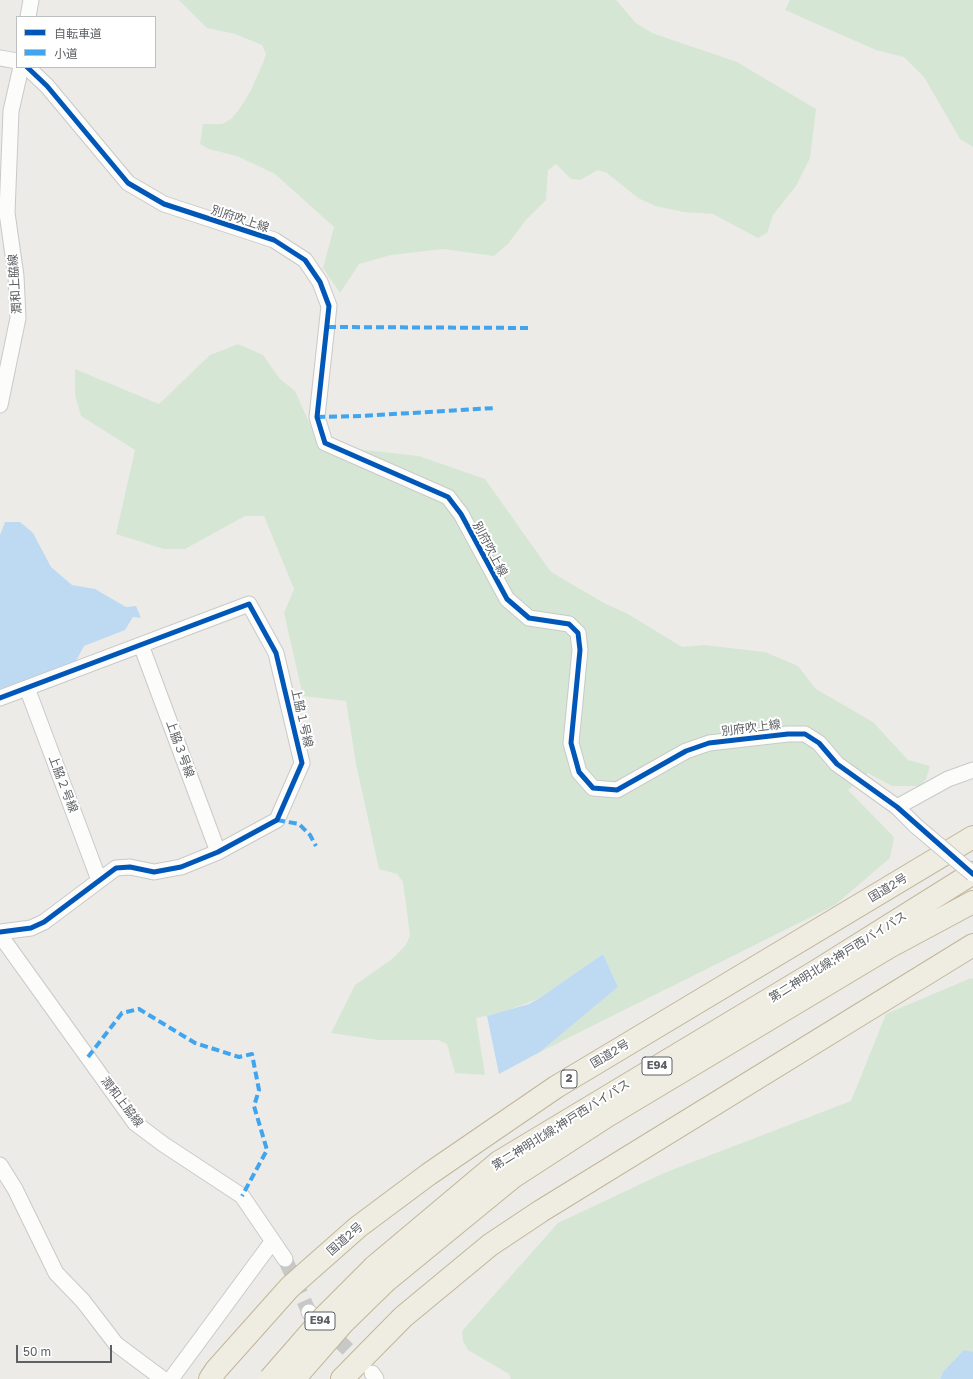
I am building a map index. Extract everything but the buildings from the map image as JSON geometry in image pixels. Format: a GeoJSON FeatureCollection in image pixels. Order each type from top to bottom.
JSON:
{"type":"FeatureCollection","features":[{"type":"Feature","properties":{"kind":"highway","name":"国道2号"},"geometry":{"type":"LineString","coordinates":[[210,1379],[216,1370],[290,1287],[358,1227],[429,1174],[556,1087],[973,837]]}},
{"type":"Feature","properties":{"kind":"highway","name":"第二神明北線;神戸西バイパス"},"geometry":{"type":"LineString","coordinates":[[294,1379],[342,1324],[380,1274],[499,1162],[815,972],[973,874]]}},
{"type":"Feature","properties":{"kind":"highway","name":"第二神明北線;神戸西バイパス"},"geometry":{"type":"LineString","coordinates":[[270,1379],[324,1317],[380,1274],[514,1177],[607,1116],[889,947],[973,902]]}},
{"type":"Feature","properties":{"kind":"highway"},"geometry":{"type":"LineString","coordinates":[[342,1379],[402,1317],[490,1245],[548,1207],[973,945]]}},
{"type":"Feature","properties":{"kind":"street"},"geometry":{"type":"LineString","coordinates":[[28,16],[31,0]]}},
{"type":"Feature","properties":{"kind":"street"},"geometry":{"type":"LineString","coordinates":[[0,58],[16,61]]}},
{"type":"Feature","properties":{"kind":"street","name":"潤和上脇線"},"geometry":{"type":"LineString","coordinates":[[0,405],[2,379],[18,318],[16,276],[6,213],[11,111],[21,68]]}},
{"type":"Feature","properties":{"kind":"street","name":"別府吹上線"},"geometry":{"type":"LineString","coordinates":[[28,68],[47,86],[128,183],[164,204],[274,240],[305,260],[320,282],[330,306],[317,417],[325,443],[448,497],[460,514],[507,599],[529,618],[569,624],[578,633],[580,650],[571,743],[579,772],[592,788],[617,790],[686,751],[709,743],[788,734],[805,734],[819,743],[837,764],[897,807],[916,826],[973,874]]}},
{"type":"Feature","properties":{"kind":"street","name":"上脇１号線"},"geometry":{"type":"LineString","coordinates":[[0,698],[249,604],[276,653],[302,763],[277,820],[218,852],[180,867],[154,872],[130,867],[116,868],[44,922],[31,928],[0,934]]}},
{"type":"Feature","properties":{"kind":"street","name":"上脇３号線"},"geometry":{"type":"LineString","coordinates":[[141,645],[218,852]]}},
{"type":"Feature","properties":{"kind":"street","name":"上脇２号線"},"geometry":{"type":"LineString","coordinates":[[26,688],[99,880]]}},
{"type":"Feature","properties":{"kind":"street"},"geometry":{"type":"LineString","coordinates":[[897,807],[948,779],[973,770]]}},
{"type":"Feature","properties":{"kind":"street","name":"潤和上脇線"},"geometry":{"type":"LineString","coordinates":[[0,934],[136,1123],[163,1144],[242,1196],[285,1259]]}},
{"type":"Feature","properties":{"kind":"street"},"geometry":{"type":"LineString","coordinates":[[0,1165],[14,1189],[56,1273],[83,1301],[116,1344],[163,1379]]}},
{"type":"Feature","properties":{"kind":"street"},"geometry":{"type":"LineString","coordinates":[[171,1379],[272,1242]]}},
{"type":"Feature","properties":{"kind":"street"},"geometry":{"type":"LineString","coordinates":[[309,1312],[337,1339]]}},
{"type":"Feature","properties":{"kind":"green space"},"geometry":{"type":"Polygon","coordinates":[[[179,0],[616,0],[636,23],[652,33],[737,62],[816,109],[810,158],[796,186],[773,215],[767,233],[758,238],[713,214],[684,212],[655,206],[638,198],[607,173],[598,170],[580,180],[571,179],[556,164],[548,170],[546,200],[525,221],[508,244],[494,256],[443,249],[391,255],[359,264],[340,293],[323,268],[334,227],[275,174],[237,156],[209,149],[200,144],[203,124],[222,124],[231,119],[250,92],[266,54],[262,45],[235,34],[207,28],[179,0]]]}},
{"type":"Feature","properties":{"kind":"green space"},"geometry":{"type":"Polygon","coordinates":[[[790,0],[973,0],[973,147],[960,139],[924,77],[904,57],[876,50],[785,10],[790,0]]]}},
{"type":"Feature","properties":{"kind":"green space"},"geometry":{"type":"Polygon","coordinates":[[[238,344],[263,355],[280,379],[295,391],[319,445],[419,456],[485,479],[551,572],[604,603],[628,614],[682,647],[704,645],[765,652],[798,666],[816,689],[873,722],[908,760],[930,766],[926,779],[919,786],[892,786],[868,773],[848,790],[894,837],[890,858],[835,905],[540,1052],[618,987],[603,954],[538,999],[503,1012],[476,1018],[485,1075],[455,1073],[447,1044],[438,1040],[378,1040],[331,1033],[355,985],[392,959],[406,945],[410,935],[403,882],[397,874],[379,869],[356,764],[346,701],[303,696],[284,613],[294,589],[264,516],[245,516],[185,549],[164,549],[116,534],[135,450],[81,416],[75,395],[75,369],[159,404],[210,355],[238,344]]]}},
{"type":"Feature","properties":{"kind":"green space"},"geometry":{"type":"Polygon","coordinates":[[[971,978],[973,979],[973,1352],[943,1372],[940,1379],[511,1379],[509,1374],[468,1350],[463,1341],[462,1331],[558,1223],[664,1173],[851,1101],[886,1014],[971,978]]]}},
{"type":"Feature","properties":{"kind":"water"},"geometry":{"type":"Polygon","coordinates":[[[5,522],[20,522],[33,533],[51,567],[72,585],[95,589],[126,607],[136,606],[141,618],[133,617],[125,630],[84,646],[75,663],[0,690],[0,535],[5,522]]]}},
{"type":"Feature","properties":{"kind":"water"},"geometry":{"type":"Polygon","coordinates":[[[603,954],[618,987],[540,1052],[499,1074],[487,1016],[529,1004],[603,954]]]}},
{"type":"Feature","properties":{"kind":"water"},"geometry":{"type":"Polygon","coordinates":[[[964,1350],[973,1352],[973,1379],[940,1379],[943,1372],[964,1350]]]}},
{"type":"Feature","properties":{"kind":"tunnel"},"geometry":{"type":"LineString","coordinates":[[285,1259],[309,1312]]}},
{"type":"Feature","properties":{"kind":"tunnel"},"geometry":{"type":"LineString","coordinates":[[337,1339],[367,1368]]}},
{"type":"Feature","properties":{"kind":"marked path"},"geometry":{"type":"LineString","coordinates":[[328,327],[530,328]]}},
{"type":"Feature","properties":{"kind":"marked path"},"geometry":{"type":"LineString","coordinates":[[317,417],[361,416],[495,408]]}},
{"type":"Feature","properties":{"kind":"marked path"},"geometry":{"type":"LineString","coordinates":[[277,820],[299,824],[310,835],[316,846]]}},
{"type":"Feature","properties":{"kind":"marked path"},"geometry":{"type":"LineString","coordinates":[[88,1057],[122,1013],[139,1009],[195,1043],[239,1057],[252,1054],[259,1090],[254,1106],[267,1150],[242,1196]]}},
{"type":"Feature","properties":{"kind":"cycle path"},"geometry":{"type":"LineString","coordinates":[[28,68],[47,86],[128,183],[164,204],[274,240],[305,260],[320,282],[329,306],[317,417],[325,443],[448,497],[461,514],[507,599],[529,618],[569,624],[578,633],[580,650],[571,743],[579,772],[593,788],[617,790],[686,751],[709,743],[788,734],[805,734],[819,743],[837,764],[897,807],[973,874]]}},
{"type":"Feature","properties":{"kind":"cycle path"},"geometry":{"type":"LineString","coordinates":[[0,698],[249,604],[276,653],[302,763],[277,820],[218,852],[181,867],[154,872],[130,867],[116,868],[44,922],[31,928],[0,932]]}}]}
